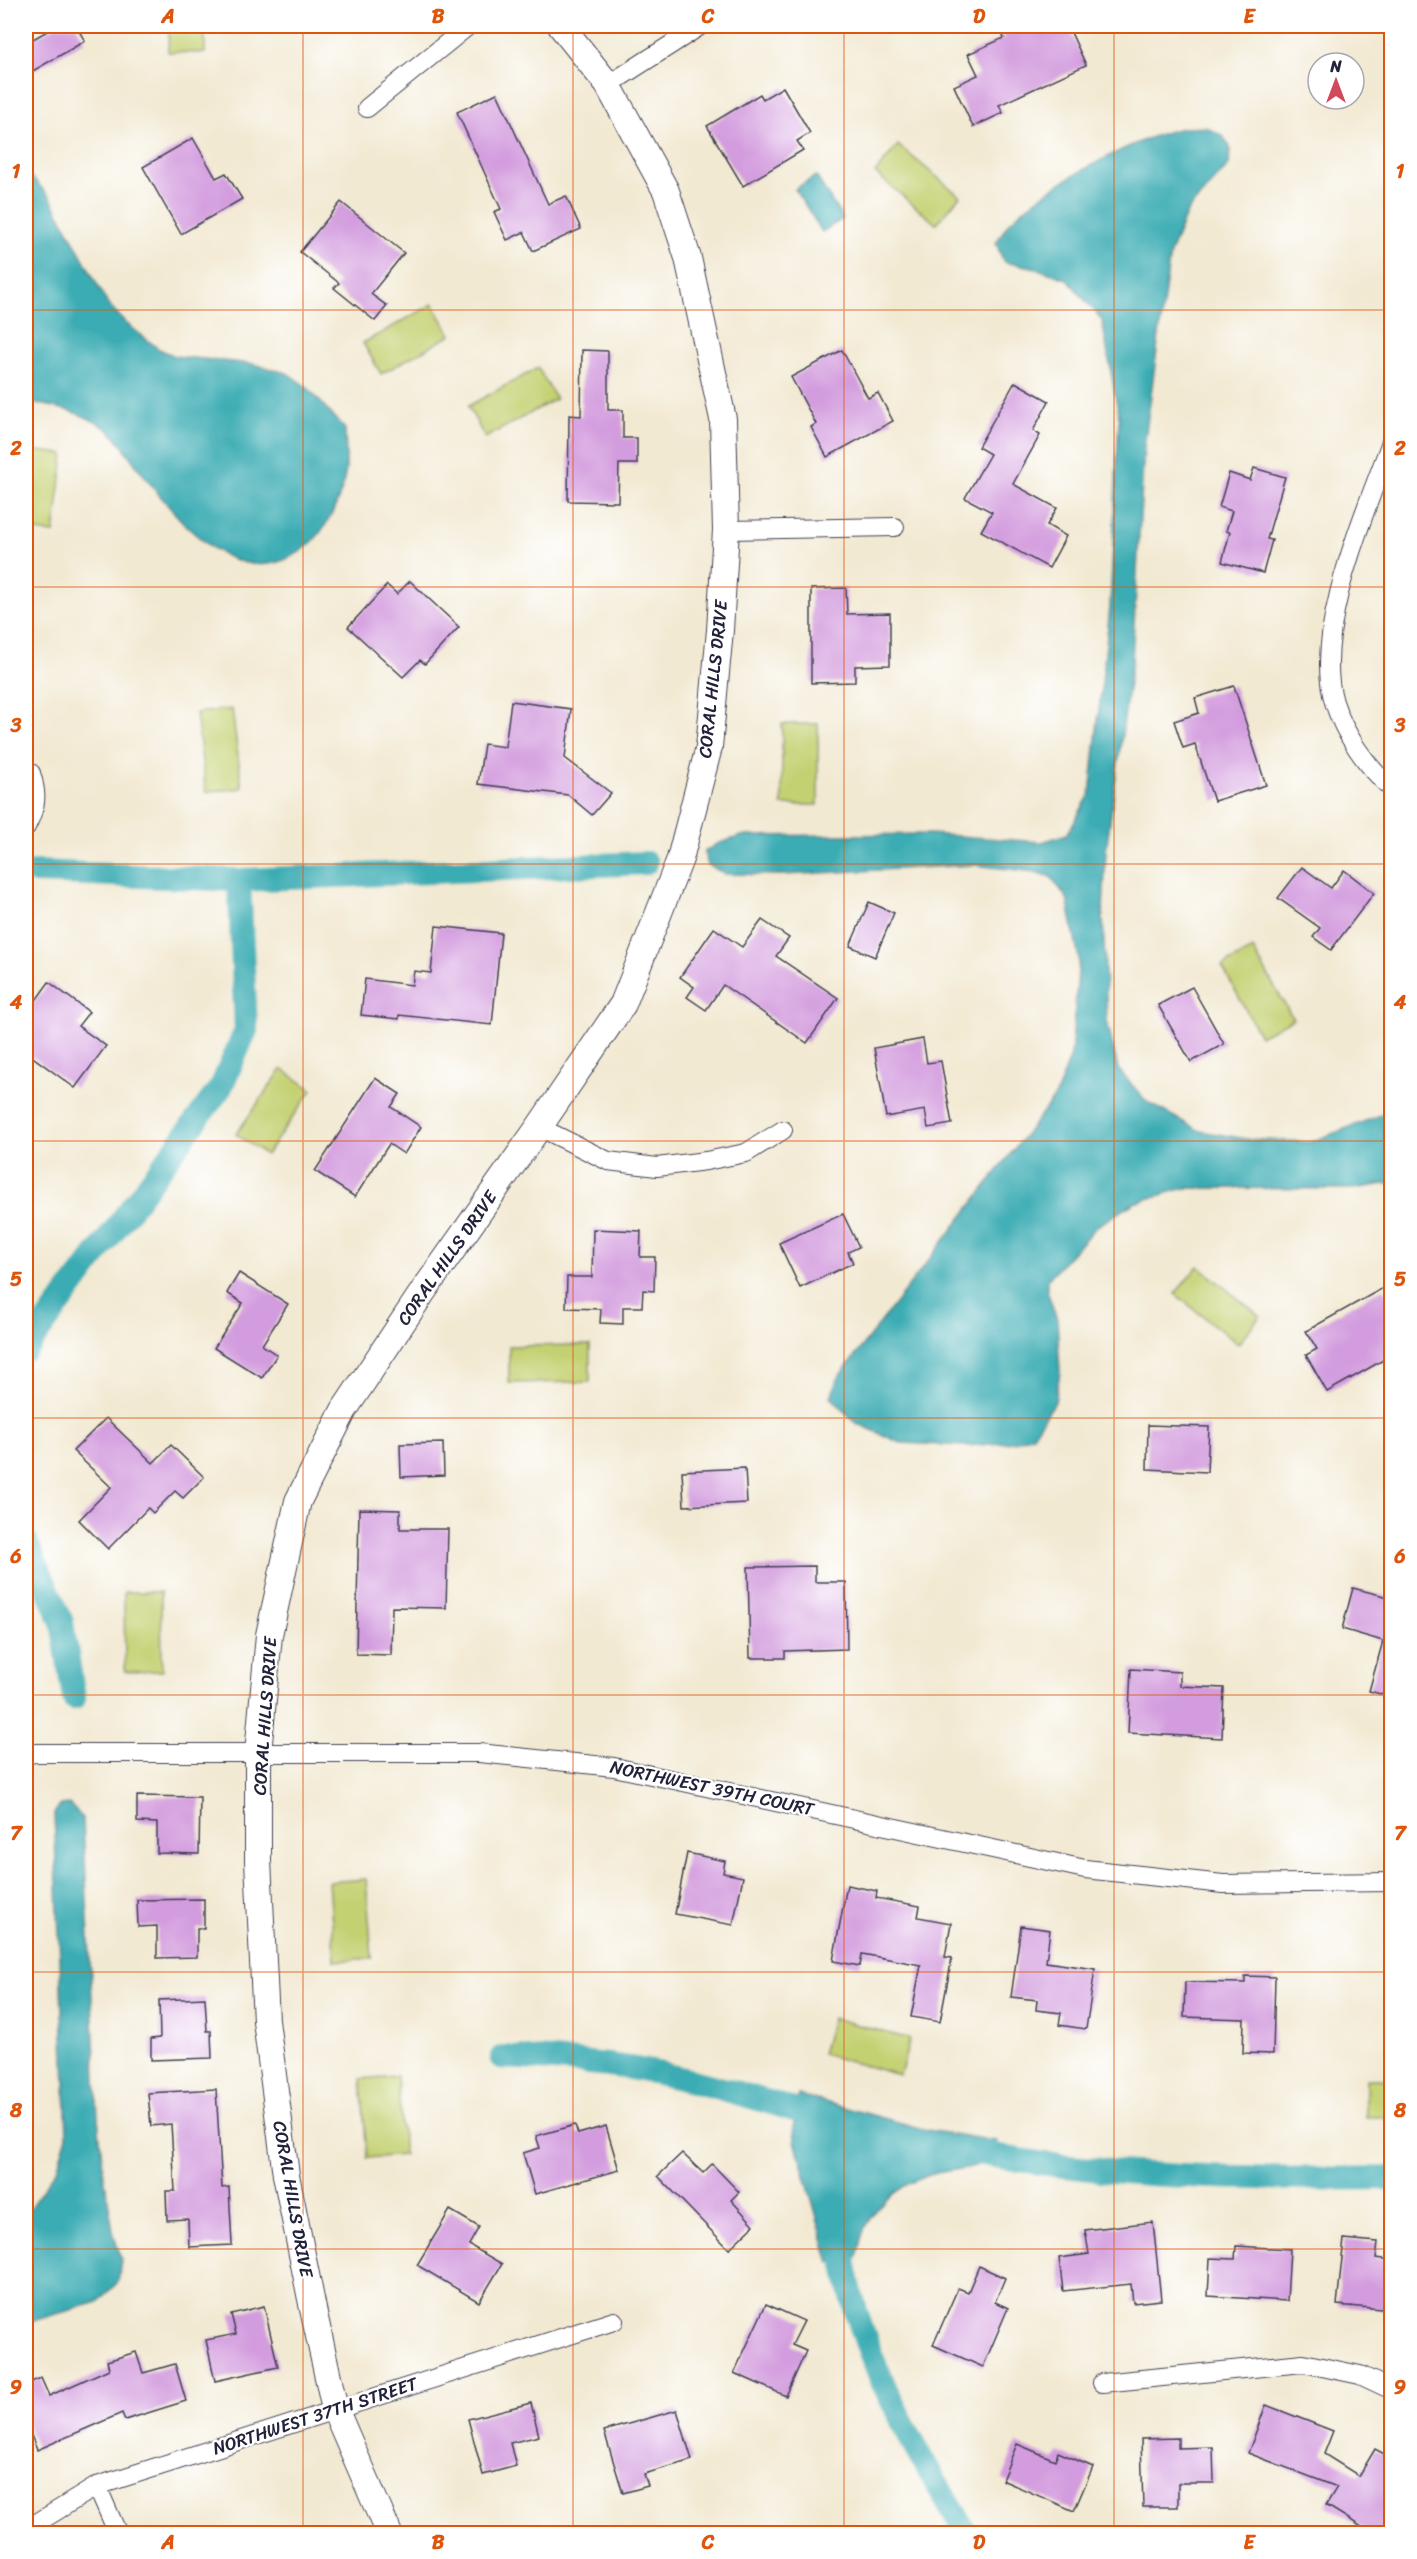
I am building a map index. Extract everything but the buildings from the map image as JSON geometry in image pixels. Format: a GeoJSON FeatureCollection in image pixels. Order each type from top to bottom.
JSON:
{"type":"FeatureCollection","features":[{"type":"Feature","properties":{"kind":"street"},"geometry":{"type":"LineString","coordinates":[[367,108],[468,26]]}},
{"type":"Feature","properties":{"kind":"street","name":"CORAL HILLS DRIVE"},"geometry":{"type":"LineString","coordinates":[[389,2534],[335,2409],[312,2309],[286,2175],[266,2021],[258,1861],[258,1753],[269,1635],[298,1501],[344,1410],[622,1004],[680,859],[709,747],[720,630],[726,530],[723,419],[688,258],[666,190],[608,85],[561,26]]}},
{"type":"Feature","properties":{"kind":"street"},"geometry":{"type":"LineString","coordinates":[[608,85],[700,26]]}},
{"type":"Feature","properties":{"kind":"street"},"geometry":{"type":"LineString","coordinates":[[1392,439],[1337,596],[1329,659],[1334,702],[1352,739],[1377,776],[1392,789]]}},
{"type":"Feature","properties":{"kind":"street"},"geometry":{"type":"LineString","coordinates":[[726,530],[895,527]]}},
{"type":"Feature","properties":{"kind":"street"},"geometry":{"type":"LineString","coordinates":[[26,770],[31,773],[37,793],[26,827]]}},
{"type":"Feature","properties":{"kind":"street"},"geometry":{"type":"LineString","coordinates":[[539,1127],[608,1161],[657,1167],[746,1153],[783,1130]]}},
{"type":"Feature","properties":{"kind":"street","name":"NORTHWEST 39TH COURT"},"geometry":{"type":"LineString","coordinates":[[26,1754],[479,1753],[614,1767],[1085,1869],[1223,1884],[1392,1882]]}},
{"type":"Feature","properties":{"kind":"street","name":"NORTHWEST 37TH STREET"},"geometry":{"type":"LineString","coordinates":[[26,2534],[40,2521],[97,2486],[614,2321]]}},
{"type":"Feature","properties":{"kind":"street"},"geometry":{"type":"LineString","coordinates":[[1102,2383],[1303,2363],[1360,2375],[1392,2390]]}},
{"type":"Feature","properties":{"kind":"street"},"geometry":{"type":"LineString","coordinates":[[97,2486],[118,2534]]}},
{"type":"Feature","properties":{"kind":"green space"},"geometry":{"type":"Polygon","coordinates":[[[169,26],[205,26],[205,53],[168,52],[169,26]]]}},
{"type":"Feature","properties":{"kind":"green space"},"geometry":{"type":"Polygon","coordinates":[[[898,145],[960,196],[936,224],[875,173],[898,145]]]}},
{"type":"Feature","properties":{"kind":"green space"},"geometry":{"type":"Polygon","coordinates":[[[433,304],[451,335],[381,374],[363,343],[433,304]]]}},
{"type":"Feature","properties":{"kind":"green space"},"geometry":{"type":"Polygon","coordinates":[[[538,368],[556,399],[485,438],[468,406],[538,368]]]}},
{"type":"Feature","properties":{"kind":"green space"},"geometry":{"type":"Polygon","coordinates":[[[28,450],[64,454],[54,533],[26,530],[28,450]]]}},
{"type":"Feature","properties":{"kind":"green space"},"geometry":{"type":"Polygon","coordinates":[[[232,709],[242,788],[206,792],[196,713],[232,709]]]}},
{"type":"Feature","properties":{"kind":"green space"},"geometry":{"type":"Polygon","coordinates":[[[782,724],[818,724],[818,805],[782,805],[782,724]]]}},
{"type":"Feature","properties":{"kind":"green space"},"geometry":{"type":"Polygon","coordinates":[[[1253,949],[1293,1019],[1260,1036],[1222,966],[1253,949]]]}},
{"type":"Feature","properties":{"kind":"green space"},"geometry":{"type":"Polygon","coordinates":[[[282,1069],[312,1090],[266,1155],[236,1134],[282,1069]]]}},
{"type":"Feature","properties":{"kind":"green space"},"geometry":{"type":"Polygon","coordinates":[[[1198,1266],[1260,1316],[1238,1344],[1175,1294],[1198,1266]]]}},
{"type":"Feature","properties":{"kind":"green space"},"geometry":{"type":"Polygon","coordinates":[[[590,1345],[590,1382],[509,1383],[509,1346],[590,1345]]]}},
{"type":"Feature","properties":{"kind":"green space"},"geometry":{"type":"Polygon","coordinates":[[[124,1592],[161,1592],[162,1671],[125,1672],[124,1592]]]}},
{"type":"Feature","properties":{"kind":"green space"},"geometry":{"type":"Polygon","coordinates":[[[366,1879],[372,1958],[335,1961],[329,1882],[366,1879]]]}},
{"type":"Feature","properties":{"kind":"green space"},"geometry":{"type":"Polygon","coordinates":[[[832,2018],[910,2039],[900,2075],[822,2054],[832,2018]]]}},
{"type":"Feature","properties":{"kind":"green space"},"geometry":{"type":"Polygon","coordinates":[[[397,2076],[404,2155],[367,2158],[361,2079],[397,2076]]]}},
{"type":"Feature","properties":{"kind":"green space"},"geometry":{"type":"Polygon","coordinates":[[[1366,2079],[1391,2079],[1391,2117],[1366,2117],[1366,2079]]]}},
{"type":"Feature","properties":{"kind":"water"},"geometry":{"type":"Polygon","coordinates":[[[1206,127],[1223,136],[1230,147],[1229,165],[1188,210],[1170,253],[1144,447],[1132,661],[1106,851],[1103,913],[1107,1021],[1118,1069],[1147,1102],[1200,1131],[1247,1139],[1311,1142],[1391,1111],[1391,1183],[1353,1189],[1184,1188],[1134,1203],[1097,1226],[1047,1280],[1047,1291],[1057,1319],[1060,1372],[1055,1402],[1033,1435],[1014,1442],[966,1446],[901,1443],[856,1423],[831,1397],[837,1379],[1056,1095],[1071,1055],[1079,959],[1067,898],[1051,877],[1035,872],[975,865],[782,875],[725,874],[708,865],[704,852],[717,844],[741,836],[930,834],[1042,842],[1067,834],[1090,794],[1110,607],[1119,417],[1102,320],[1067,279],[1032,267],[1004,262],[996,243],[1009,223],[1024,209],[1088,167],[1158,135],[1181,128],[1206,127]]]}},
{"type":"Feature","properties":{"kind":"water"},"geometry":{"type":"Polygon","coordinates":[[[26,171],[50,197],[108,304],[126,323],[159,349],[175,356],[253,364],[287,373],[307,387],[345,429],[346,470],[341,491],[326,524],[304,549],[278,562],[254,564],[230,558],[208,544],[168,506],[111,432],[78,414],[26,402],[26,171]]]}},
{"type":"Feature","properties":{"kind":"water"},"geometry":{"type":"Polygon","coordinates":[[[816,176],[843,219],[822,232],[795,189],[816,176]]]}},
{"type":"Feature","properties":{"kind":"water"},"geometry":{"type":"Polygon","coordinates":[[[69,1804],[83,1818],[98,2118],[113,2231],[121,2260],[118,2282],[98,2302],[26,2323],[26,2213],[57,2169],[67,2136],[54,1813],[61,1805],[69,1804]]]}},
{"type":"Feature","properties":{"kind":"water"},"geometry":{"type":"Polygon","coordinates":[[[799,2095],[927,2130],[997,2141],[994,2157],[973,2166],[926,2176],[895,2192],[878,2208],[865,2227],[857,2258],[830,2263],[795,2141],[793,2109],[799,2095]]]}},
{"type":"Feature","properties":{"kind":"waterway"},"geometry":{"type":"LineString","coordinates":[[36,872],[239,880],[646,863]]}},
{"type":"Feature","properties":{"kind":"waterway"},"geometry":{"type":"LineString","coordinates":[[26,1349],[221,1087],[246,1030],[239,880]]}},
{"type":"Feature","properties":{"kind":"waterway"},"geometry":{"type":"LineString","coordinates":[[26,1541],[62,1622],[74,1698]]}},
{"type":"Feature","properties":{"kind":"waterway"},"geometry":{"type":"LineString","coordinates":[[502,2057],[580,2062],[638,2069],[720,2088],[824,2119]]}},
{"type":"Feature","properties":{"kind":"waterway"},"geometry":{"type":"LineString","coordinates":[[964,2150],[1070,2167],[1177,2176],[1284,2179],[1392,2178]]}},
{"type":"Feature","properties":{"kind":"waterway"},"geometry":{"type":"LineString","coordinates":[[840,2229],[846,2271],[869,2350],[904,2426],[967,2534]]}}]}
